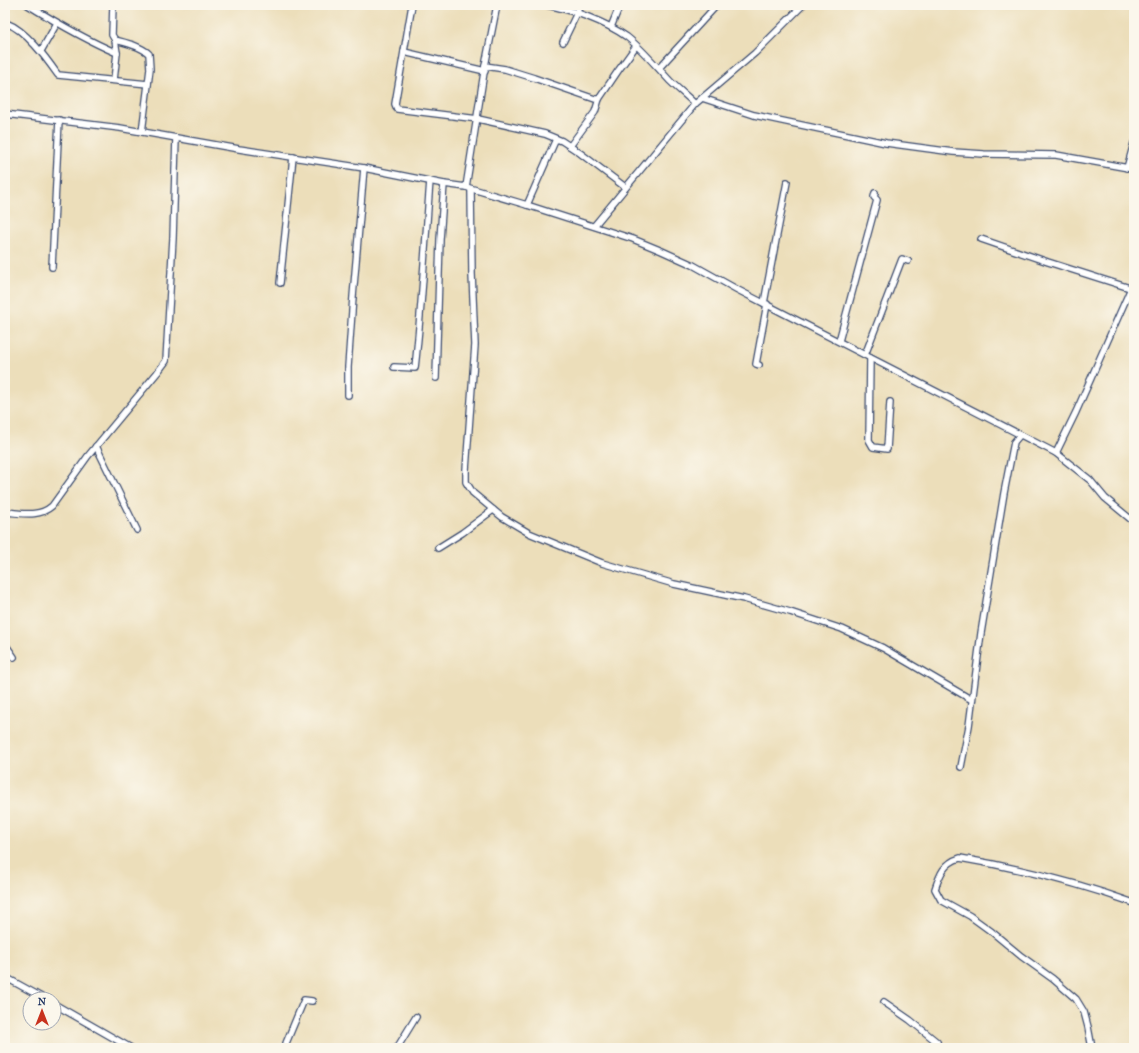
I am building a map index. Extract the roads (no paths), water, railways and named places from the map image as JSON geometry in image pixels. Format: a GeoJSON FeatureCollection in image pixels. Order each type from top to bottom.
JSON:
{"type":"FeatureCollection","features":[{"type":"Feature","properties":{"kind":"street"},"geometry":{"type":"LineString","coordinates":[[28,5],[57,23],[98,45],[117,52]]}},
{"type":"Feature","properties":{"kind":"street"},"geometry":{"type":"LineString","coordinates":[[113,5],[112,35],[115,40],[117,52],[114,80]]}},
{"type":"Feature","properties":{"kind":"street"},"geometry":{"type":"LineString","coordinates":[[412,5],[395,104],[397,109],[478,119],[539,133],[570,146],[625,187]]}},
{"type":"Feature","properties":{"kind":"street"},"geometry":{"type":"LineString","coordinates":[[497,5],[485,68],[469,188],[475,345],[466,482],[473,493],[502,517],[529,533],[602,563],[674,584],[744,599],[790,612],[842,630],[883,648],[972,700]]}},
{"type":"Feature","properties":{"kind":"street"},"geometry":{"type":"LineString","coordinates":[[547,5],[577,14],[611,27],[627,38],[651,59],[673,84],[695,104]]}},
{"type":"Feature","properties":{"kind":"street"},"geometry":{"type":"LineString","coordinates":[[563,42],[577,14],[579,5]]}},
{"type":"Feature","properties":{"kind":"street"},"geometry":{"type":"LineString","coordinates":[[611,27],[620,5]]}},
{"type":"Feature","properties":{"kind":"street"},"geometry":{"type":"LineString","coordinates":[[659,68],[717,5]]}},
{"type":"Feature","properties":{"kind":"street"},"geometry":{"type":"LineString","coordinates":[[594,226],[695,104],[755,53],[803,5]]}},
{"type":"Feature","properties":{"kind":"street"},"geometry":{"type":"LineString","coordinates":[[6,23],[13,25],[41,52],[58,75],[148,84]]}},
{"type":"Feature","properties":{"kind":"street"},"geometry":{"type":"LineString","coordinates":[[41,52],[57,23]]}},
{"type":"Feature","properties":{"kind":"street"},"geometry":{"type":"LineString","coordinates":[[115,40],[130,44],[146,51],[149,54],[151,61],[142,132]]}},
{"type":"Feature","properties":{"kind":"street"},"geometry":{"type":"LineString","coordinates":[[570,146],[595,112],[599,99],[636,46]]}},
{"type":"Feature","properties":{"kind":"street"},"geometry":{"type":"LineString","coordinates":[[404,52],[485,68],[510,71],[595,100],[599,99]]}},
{"type":"Feature","properties":{"kind":"street"},"geometry":{"type":"LineString","coordinates":[[702,98],[754,115],[886,143],[953,152],[1056,155],[1134,169]]}},
{"type":"Feature","properties":{"kind":"street"},"geometry":{"type":"LineString","coordinates":[[5,114],[142,132],[239,149],[364,168],[469,188],[594,226],[662,251],[1056,453],[1090,480],[1105,498],[1134,522]]}},
{"type":"Feature","properties":{"kind":"street"},"geometry":{"type":"LineString","coordinates":[[52,267],[59,120]]}},
{"type":"Feature","properties":{"kind":"street"},"geometry":{"type":"LineString","coordinates":[[5,512],[34,514],[45,512],[58,498],[96,446],[166,361],[173,238],[176,138]]}},
{"type":"Feature","properties":{"kind":"street"},"geometry":{"type":"LineString","coordinates":[[527,205],[556,139]]}},
{"type":"Feature","properties":{"kind":"street"},"geometry":{"type":"LineString","coordinates":[[1127,168],[1134,143]]}},
{"type":"Feature","properties":{"kind":"street"},"geometry":{"type":"LineString","coordinates":[[280,283],[293,157]]}},
{"type":"Feature","properties":{"kind":"street"},"geometry":{"type":"LineString","coordinates":[[348,395],[348,367],[364,168]]}},
{"type":"Feature","properties":{"kind":"street"},"geometry":{"type":"LineString","coordinates":[[394,367],[415,368],[421,320],[422,285],[430,181]]}},
{"type":"Feature","properties":{"kind":"street"},"geometry":{"type":"LineString","coordinates":[[759,365],[756,364],[765,303],[787,182]]}},
{"type":"Feature","properties":{"kind":"street"},"geometry":{"type":"LineString","coordinates":[[436,378],[440,239],[444,184]]}},
{"type":"Feature","properties":{"kind":"street"},"geometry":{"type":"LineString","coordinates":[[839,341],[877,200],[874,197],[875,193]]}},
{"type":"Feature","properties":{"kind":"street"},"geometry":{"type":"LineString","coordinates":[[981,239],[1132,288],[1056,453]]}},
{"type":"Feature","properties":{"kind":"street"},"geometry":{"type":"LineString","coordinates":[[890,402],[887,449],[873,447],[869,440],[868,357],[902,259],[908,261]]}},
{"type":"Feature","properties":{"kind":"street"},"geometry":{"type":"LineString","coordinates":[[961,767],[969,726],[981,633],[1004,494],[1014,442],[1020,435]]}},
{"type":"Feature","properties":{"kind":"street"},"geometry":{"type":"LineString","coordinates":[[96,446],[138,530]]}},
{"type":"Feature","properties":{"kind":"street"},"geometry":{"type":"LineString","coordinates":[[438,548],[462,533],[493,510]]}},
{"type":"Feature","properties":{"kind":"street"},"geometry":{"type":"LineString","coordinates":[[5,644],[14,657]]}},
{"type":"Feature","properties":{"kind":"street"},"geometry":{"type":"LineString","coordinates":[[1092,1048],[1084,1012],[1076,999],[1054,979],[1021,956],[992,932],[970,916],[941,900],[935,889],[940,873],[952,861],[960,858],[1036,874],[1092,889],[1134,903]]}},
{"type":"Feature","properties":{"kind":"street"},"geometry":{"type":"LineString","coordinates":[[5,977],[30,991]]}},
{"type":"Feature","properties":{"kind":"street"},"geometry":{"type":"LineString","coordinates":[[284,1048],[304,1000],[312,1001]]}},
{"type":"Feature","properties":{"kind":"street"},"geometry":{"type":"LineString","coordinates":[[884,1002],[910,1020],[937,1042],[932,1048]]}},
{"type":"Feature","properties":{"kind":"street"},"geometry":{"type":"LineString","coordinates":[[62,1009],[131,1048]]}},
{"type":"Feature","properties":{"kind":"street"},"geometry":{"type":"LineString","coordinates":[[397,1048],[416,1017]]}}]}
